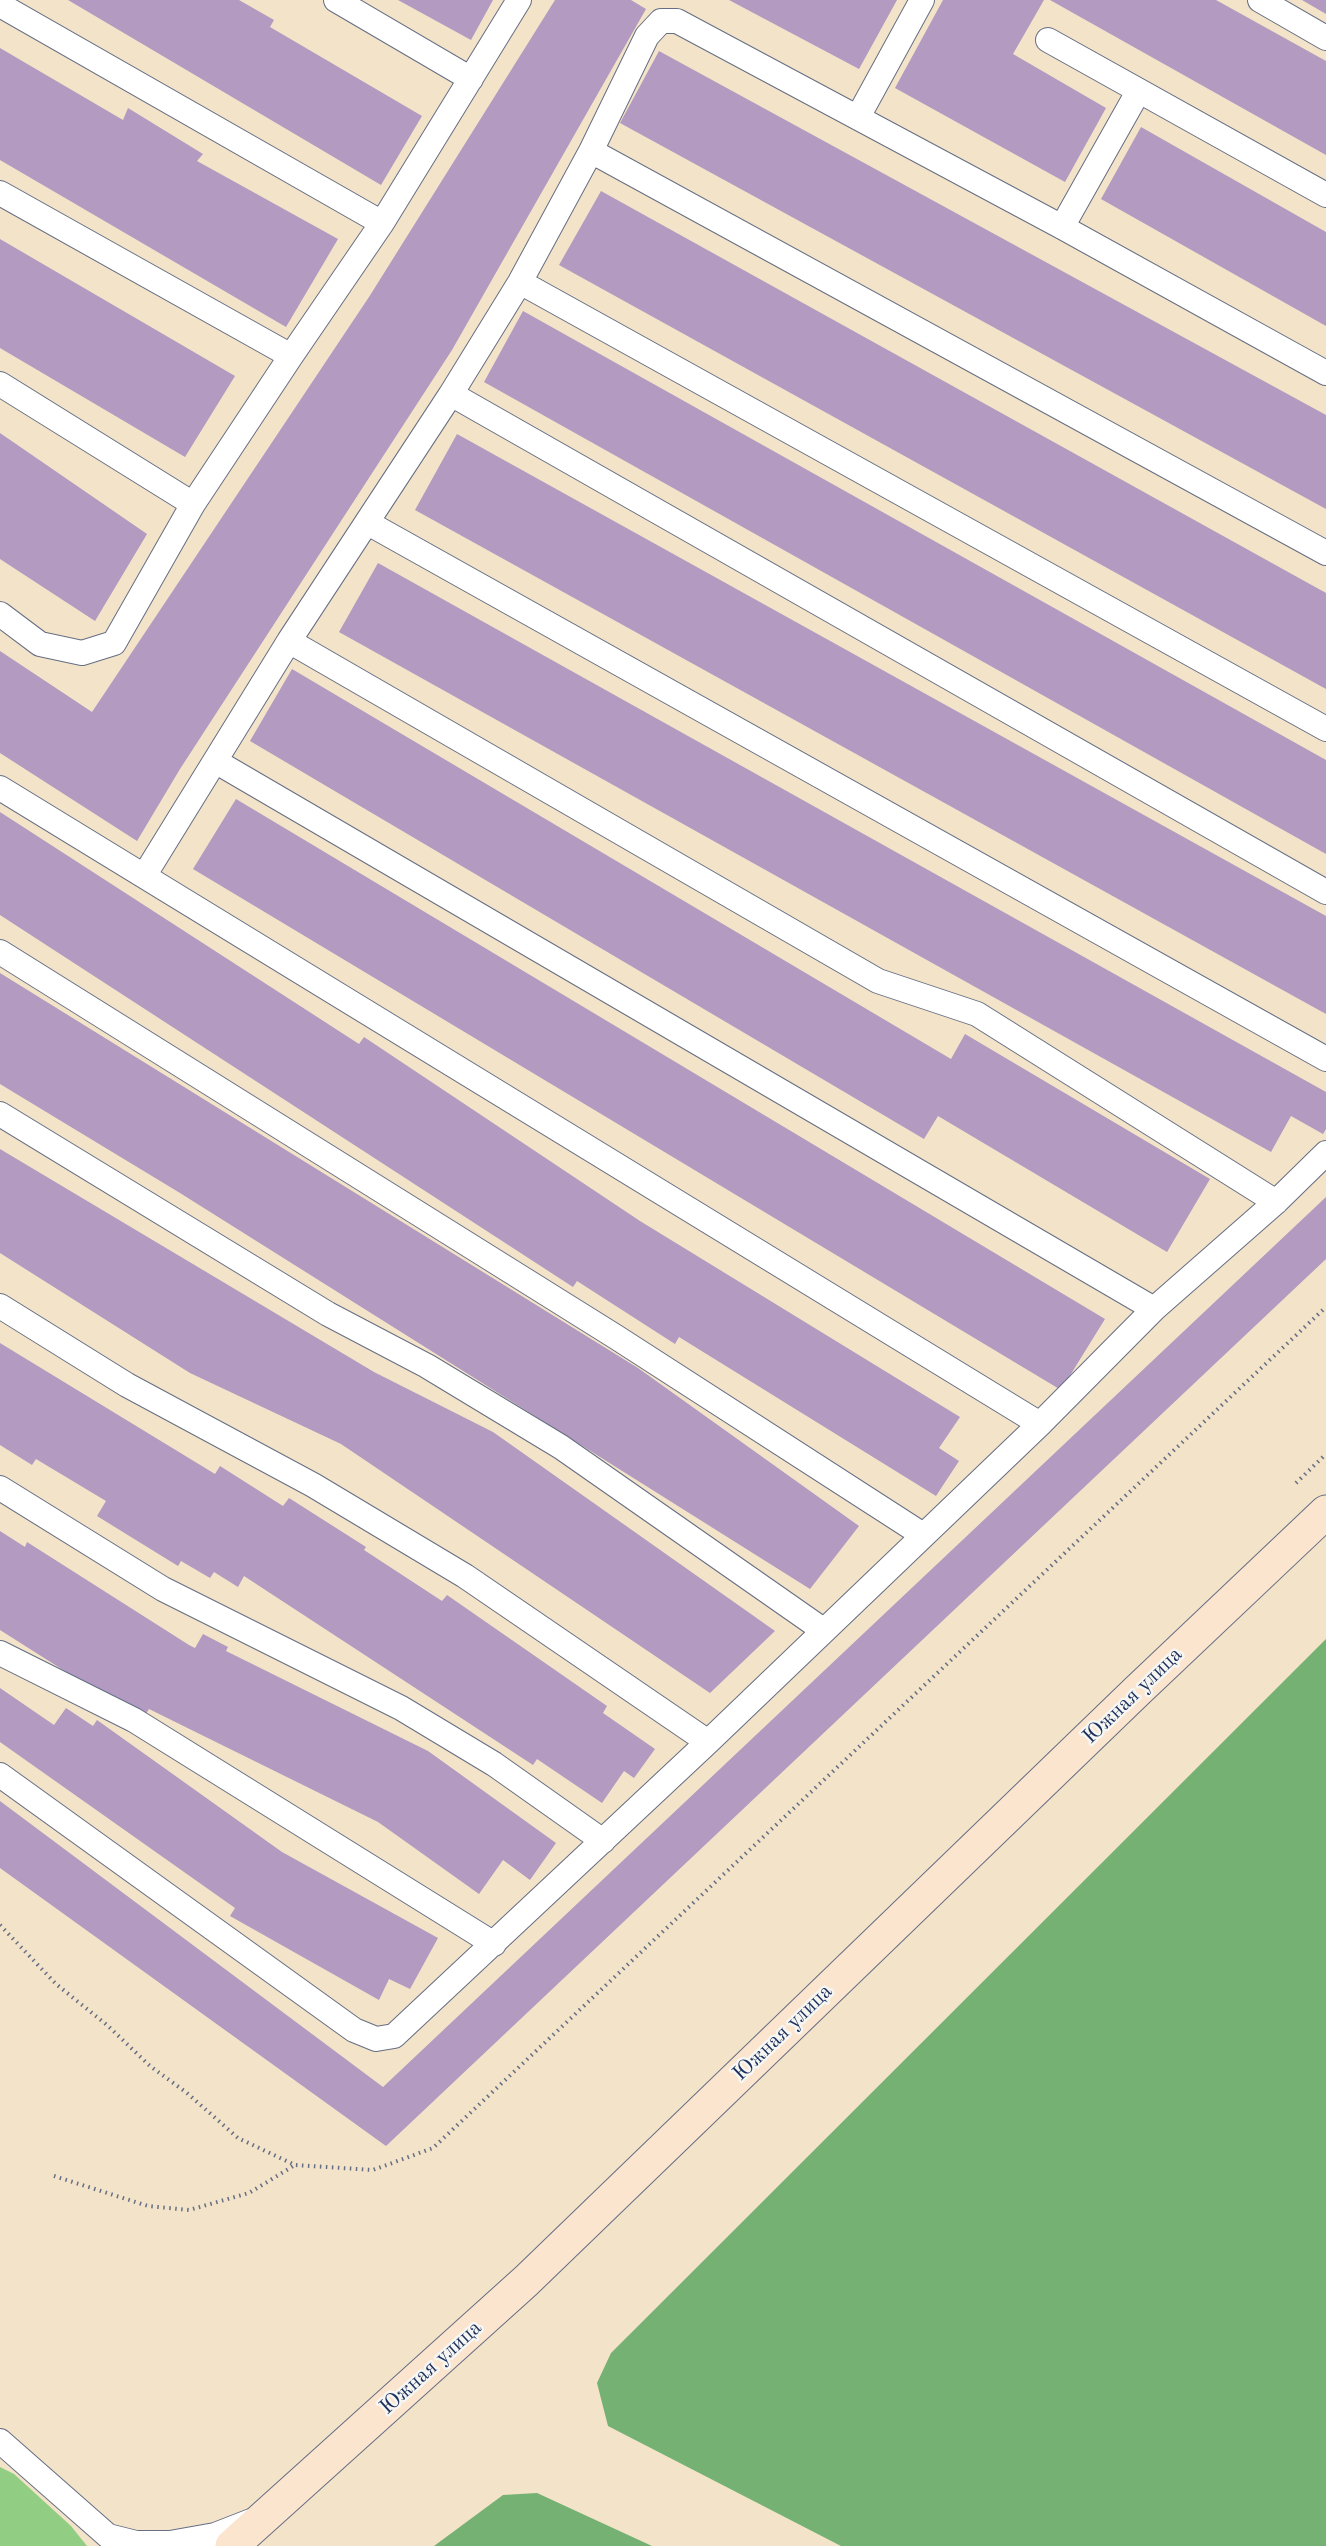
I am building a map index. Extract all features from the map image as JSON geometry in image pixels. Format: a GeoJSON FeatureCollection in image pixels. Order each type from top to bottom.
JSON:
{"type":"FeatureCollection","features":[{"type":"Feature","properties":{"kind":"main road","name":"Южная улица"},"geometry":{"type":"LineString","coordinates":[[232,2546],[526,2281],[1326,1512]]}},
{"type":"Feature","properties":{"kind":"lane"},"geometry":{"type":"LineString","coordinates":[[336,0],[471,79]]}},
{"type":"Feature","properties":{"kind":"lane"},"geometry":{"type":"LineString","coordinates":[[0,614],[40,644],[82,653],[114,643],[194,504],[382,223],[519,0]]}},
{"type":"Feature","properties":{"kind":"lane"},"geometry":{"type":"LineString","coordinates":[[858,117],[922,0]]}},
{"type":"Feature","properties":{"kind":"lane"},"geometry":{"type":"LineString","coordinates":[[1260,0],[1326,38]]}},
{"type":"Feature","properties":{"kind":"lane"},"geometry":{"type":"LineString","coordinates":[[0,5],[382,223]]}},
{"type":"Feature","properties":{"kind":"lane"},"geometry":{"type":"LineString","coordinates":[[144,876],[289,641],[368,523],[520,282],[591,151],[647,36],[661,21],[677,21],[1062,227],[1326,373]]}},
{"type":"Feature","properties":{"kind":"lane"},"geometry":{"type":"LineString","coordinates":[[1048,40],[1326,195]]}},
{"type":"Feature","properties":{"kind":"lane"},"geometry":{"type":"LineString","coordinates":[[1062,227],[1138,92]]}},
{"type":"Feature","properties":{"kind":"lane"},"geometry":{"type":"LineString","coordinates":[[591,151],[1326,553]]}},
{"type":"Feature","properties":{"kind":"lane"},"geometry":{"type":"LineString","coordinates":[[0,193],[291,356]]}},
{"type":"Feature","properties":{"kind":"lane"},"geometry":{"type":"LineString","coordinates":[[520,282],[1326,729]]}},
{"type":"Feature","properties":{"kind":"lane"},"geometry":{"type":"LineString","coordinates":[[0,384],[194,504]]}},
{"type":"Feature","properties":{"kind":"lane"},"geometry":{"type":"LineString","coordinates":[[451,394],[1326,892]]}},
{"type":"Feature","properties":{"kind":"lane"},"geometry":{"type":"LineString","coordinates":[[368,523],[1326,1059]]}},
{"type":"Feature","properties":{"kind":"lane"},"geometry":{"type":"LineString","coordinates":[[289,641],[878,981],[977,1014],[1276,1202]]}},
{"type":"Feature","properties":{"kind":"lane"},"geometry":{"type":"LineString","coordinates":[[214,761],[1154,1309]]}},
{"type":"Feature","properties":{"kind":"lane"},"geometry":{"type":"LineString","coordinates":[[0,788],[1040,1424]]}},
{"type":"Feature","properties":{"kind":"lane"},"geometry":{"type":"LineString","coordinates":[[0,952],[616,1337],[923,1534]]}},
{"type":"Feature","properties":{"kind":"lane"},"geometry":{"type":"LineString","coordinates":[[0,1114],[328,1314],[427,1366],[561,1447],[823,1630]]}},
{"type":"Feature","properties":{"kind":"lane"},"geometry":{"type":"LineString","coordinates":[[0,1775],[354,2030],[376,2038],[394,2036],[708,1742],[1040,1424],[1154,1309],[1276,1202],[1326,1153]]}},
{"type":"Feature","properties":{"kind":"lane"},"geometry":{"type":"LineString","coordinates":[[0,1306],[127,1385],[313,1485],[465,1576],[708,1742]]}},
{"type":"Feature","properties":{"kind":"lane"},"geometry":{"type":"LineString","coordinates":[[0,1488],[163,1589],[401,1708],[494,1764],[603,1841]]}},
{"type":"Feature","properties":{"kind":"lane"},"geometry":{"type":"LineString","coordinates":[[0,1653],[134,1720],[494,1944]]}},
{"type":"Feature","properties":{"kind":"lane"},"geometry":{"type":"LineString","coordinates":[[0,2441],[110,2541],[170,2543],[215,2535],[267,2515]]}},
{"type":"Feature","properties":{"kind":"path"},"geometry":{"type":"LineString","coordinates":[[0,1925],[56,1984],[107,2025],[150,2066],[188,2093],[238,2138],[295,2164],[373,2170],[433,2148],[1326,1307]]}},
{"type":"Feature","properties":{"kind":"path"},"geometry":{"type":"LineString","coordinates":[[54,2176],[148,2206],[189,2210],[249,2193],[295,2164]]}},
{"type":"Feature","properties":{"kind":"green space"},"geometry":{"type":"Polygon","coordinates":[[[1326,1639],[1326,2546],[841,2546],[608,2426],[597,2383],[611,2353],[1326,1639]]]}},
{"type":"Feature","properties":{"kind":"green space"},"geometry":{"type":"Polygon","coordinates":[[[0,2467],[14,2474],[71,2526],[87,2546],[0,2546],[0,2467]]]}},
{"type":"Feature","properties":{"kind":"green space"},"geometry":{"type":"Polygon","coordinates":[[[537,2493],[652,2546],[434,2546],[503,2495],[537,2493]]]}},
{"type":"Feature","properties":{"kind":"building"},"geometry":{"type":"Polygon","coordinates":[[[68,0],[239,0],[274,20],[270,27],[422,116],[381,185],[68,0]]]}},
{"type":"Feature","properties":{"kind":"building"},"geometry":{"type":"Polygon","coordinates":[[[398,0],[493,0],[471,40],[398,0]]]}},
{"type":"Feature","properties":{"kind":"building"},"geometry":{"type":"Polygon","coordinates":[[[555,0],[631,0],[646,9],[452,350],[180,769],[137,841],[0,753],[0,651],[92,712],[369,297],[555,0]]]}},
{"type":"Feature","properties":{"kind":"building"},"geometry":{"type":"Polygon","coordinates":[[[729,0],[897,0],[859,69],[729,0]]]}},
{"type":"Feature","properties":{"kind":"building"},"geometry":{"type":"Polygon","coordinates":[[[943,0],[1044,0],[1013,54],[1106,108],[1065,182],[895,88],[943,0]]]}},
{"type":"Feature","properties":{"kind":"building"},"geometry":{"type":"Polygon","coordinates":[[[1050,0],[1216,0],[1326,61],[1326,155],[1050,0]]]}},
{"type":"Feature","properties":{"kind":"building"},"geometry":{"type":"Polygon","coordinates":[[[1302,0],[1326,0],[1326,14],[1302,0]]]}},
{"type":"Feature","properties":{"kind":"building"},"geometry":{"type":"Polygon","coordinates":[[[0,48],[123,120],[128,108],[203,154],[197,161],[338,239],[286,327],[0,160],[0,48]]]}},
{"type":"Feature","properties":{"kind":"building"},"geometry":{"type":"Polygon","coordinates":[[[659,51],[1326,415],[1326,509],[620,123],[659,51]]]}},
{"type":"Feature","properties":{"kind":"building"},"geometry":{"type":"Polygon","coordinates":[[[1141,127],[1326,232],[1326,326],[1101,199],[1141,127]]]}},
{"type":"Feature","properties":{"kind":"building"},"geometry":{"type":"Polygon","coordinates":[[[601,191],[1326,593],[1326,689],[559,265],[601,191]]]}},
{"type":"Feature","properties":{"kind":"building"},"geometry":{"type":"Polygon","coordinates":[[[0,239],[235,376],[185,457],[0,348],[0,239]]]}},
{"type":"Feature","properties":{"kind":"building"},"geometry":{"type":"Polygon","coordinates":[[[523,311],[1326,760],[1326,854],[484,382],[523,311]]]}},
{"type":"Feature","properties":{"kind":"building"},"geometry":{"type":"Polygon","coordinates":[[[0,433],[147,534],[95,621],[0,559],[0,433]]]}},
{"type":"Feature","properties":{"kind":"building"},"geometry":{"type":"Polygon","coordinates":[[[457,434],[1326,916],[1326,1014],[415,510],[457,434]]]}},
{"type":"Feature","properties":{"kind":"building"},"geometry":{"type":"Polygon","coordinates":[[[378,563],[1326,1092],[1326,1129],[1323,1134],[1291,1116],[1271,1152],[339,632],[378,563]]]}},
{"type":"Feature","properties":{"kind":"building"},"geometry":{"type":"Polygon","coordinates":[[[292,669],[951,1059],[965,1034],[1210,1179],[1167,1252],[938,1116],[924,1139],[250,741],[292,669]]]}},
{"type":"Feature","properties":{"kind":"building"},"geometry":{"type":"Polygon","coordinates":[[[236,799],[1105,1319],[1061,1390],[193,869],[236,799]]]}},
{"type":"Feature","properties":{"kind":"building"},"geometry":{"type":"Polygon","coordinates":[[[0,812],[359,1044],[364,1037],[640,1221],[960,1417],[939,1448],[959,1461],[936,1496],[679,1337],[675,1344],[577,1281],[573,1287],[0,915],[0,812]]]}},
{"type":"Feature","properties":{"kind":"building"},"geometry":{"type":"Polygon","coordinates":[[[0,973],[638,1368],[859,1526],[810,1589],[180,1193],[0,1084],[0,973]]]}},
{"type":"Feature","properties":{"kind":"building"},"geometry":{"type":"Polygon","coordinates":[[[0,1149],[374,1372],[493,1432],[775,1631],[710,1693],[341,1444],[190,1373],[0,1253],[0,1149]]]}},
{"type":"Feature","properties":{"kind":"building"},"geometry":{"type":"Polygon","coordinates":[[[1326,1197],[1326,1259],[386,2146],[0,1868],[0,1801],[383,2087],[1326,1197]]]}},
{"type":"Feature","properties":{"kind":"building"},"geometry":{"type":"Polygon","coordinates":[[[0,1343],[215,1474],[220,1466],[283,1506],[289,1498],[366,1547],[364,1550],[442,1601],[447,1595],[607,1706],[603,1713],[655,1749],[634,1778],[624,1771],[602,1803],[537,1759],[533,1765],[244,1576],[238,1587],[214,1572],[210,1578],[181,1561],[178,1566],[97,1516],[106,1501],[36,1459],[32,1465],[0,1445],[0,1343]]]}},
{"type":"Feature","properties":{"kind":"building"},"geometry":{"type":"Polygon","coordinates":[[[0,1531],[25,1547],[27,1542],[189,1645],[195,1648],[203,1634],[228,1647],[226,1651],[428,1751],[556,1843],[530,1880],[503,1860],[479,1894],[378,1822],[149,1709],[142,1720],[0,1630],[0,1531]]]}},
{"type":"Feature","properties":{"kind":"building"},"geometry":{"type":"Polygon","coordinates":[[[0,1688],[54,1725],[66,1708],[93,1726],[97,1720],[282,1852],[438,1938],[410,1989],[389,1979],[379,2000],[230,1916],[235,1908],[0,1742],[0,1688]]]}}]}
